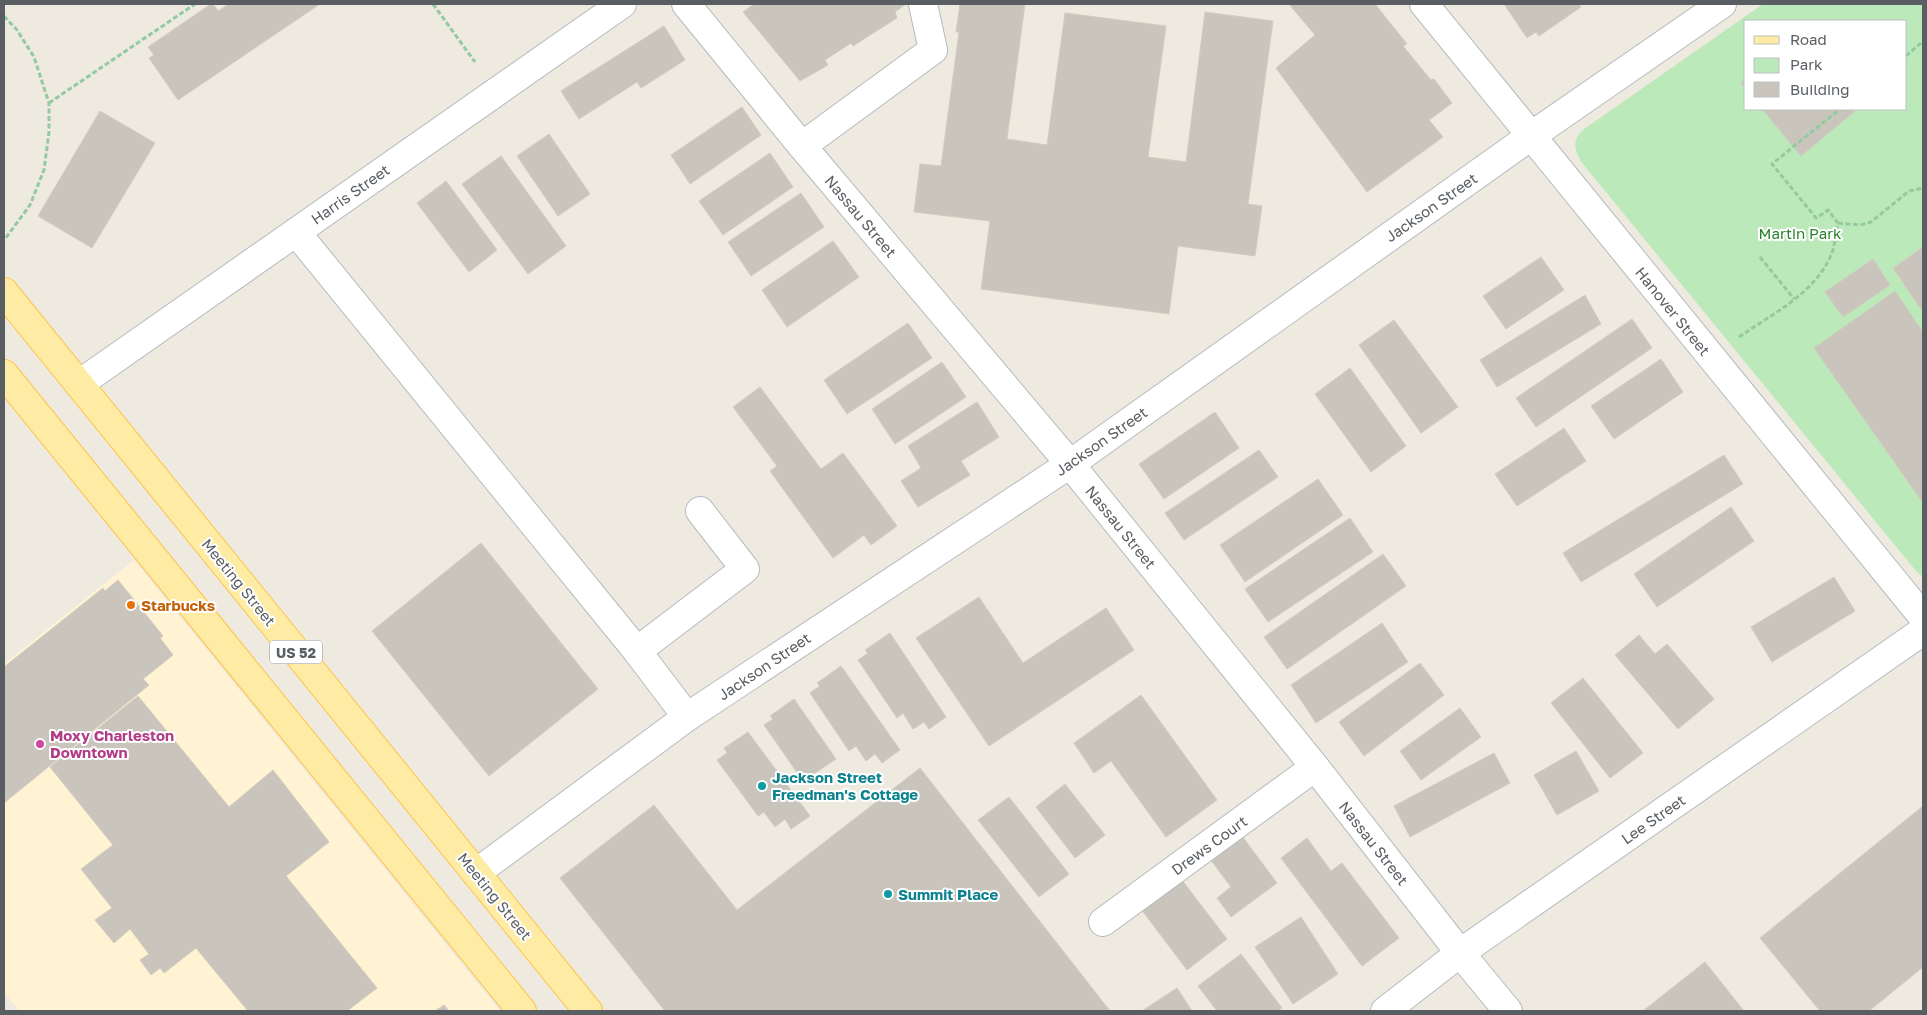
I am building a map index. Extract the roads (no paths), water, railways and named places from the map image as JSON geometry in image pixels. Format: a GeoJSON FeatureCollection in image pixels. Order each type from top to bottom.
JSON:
{"type":"FeatureCollection","features":[{"type":"Feature","properties":{"kind":"main road","name":"Meeting Street"},"geometry":{"type":"LineString","coordinates":[[4,292],[588,1011]]}},
{"type":"Feature","properties":{"kind":"main road"},"geometry":{"type":"LineString","coordinates":[[4,374],[522,1011]]}},
{"type":"Feature","properties":{"kind":"street","name":"Harris Street"},"geometry":{"type":"LineString","coordinates":[[79,384],[622,4]]}},
{"type":"Feature","properties":{"kind":"street","name":"Nassau Street"},"geometry":{"type":"LineString","coordinates":[[686,4],[802,146],[1070,464],[1315,767],[1460,953],[1508,1011]]}},
{"type":"Feature","properties":{"kind":"street"},"geometry":{"type":"LineString","coordinates":[[802,146],[933,50],[923,4]]}},
{"type":"Feature","properties":{"kind":"street","name":"Hanover Street"},"geometry":{"type":"LineString","coordinates":[[1424,4],[1923,618]]}},
{"type":"Feature","properties":{"kind":"street","name":"Jackson Street"},"geometry":{"type":"LineString","coordinates":[[476,873],[687,717],[1070,464],[1531,136],[1722,4]]}},
{"type":"Feature","properties":{"kind":"street"},"geometry":{"type":"LineString","coordinates":[[296,232],[637,651],[687,717]]}},
{"type":"Feature","properties":{"kind":"street"},"geometry":{"type":"LineString","coordinates":[[637,651],[745,570],[700,511]]}},
{"type":"Feature","properties":{"kind":"street","name":"Lee Street"},"geometry":{"type":"LineString","coordinates":[[1385,1011],[1460,953],[1923,631]]}},
{"type":"Feature","properties":{"kind":"street","name":"Drews Court"},"geometry":{"type":"LineString","coordinates":[[1103,922],[1315,767]]}},
{"type":"Feature","properties":{"kind":"place","name":"Starbucks"},"geometry":{"type":"Point","coordinates":[131,605]}},
{"type":"Feature","properties":{"kind":"place","name":"Moxy Charleston Downtown"},"geometry":{"type":"Point","coordinates":[40,744]}},
{"type":"Feature","properties":{"kind":"place","name":"Jackson Street Freedman's Cottage"},"geometry":{"type":"Point","coordinates":[762,786]}},
{"type":"Feature","properties":{"kind":"place","name":"Summit Place"},"geometry":{"type":"Point","coordinates":[888,894]}},
{"type":"Feature","properties":{"kind":"park label","name":"Martin Park"},"geometry":{"type":"Point","coordinates":[1800,233]}}]}
